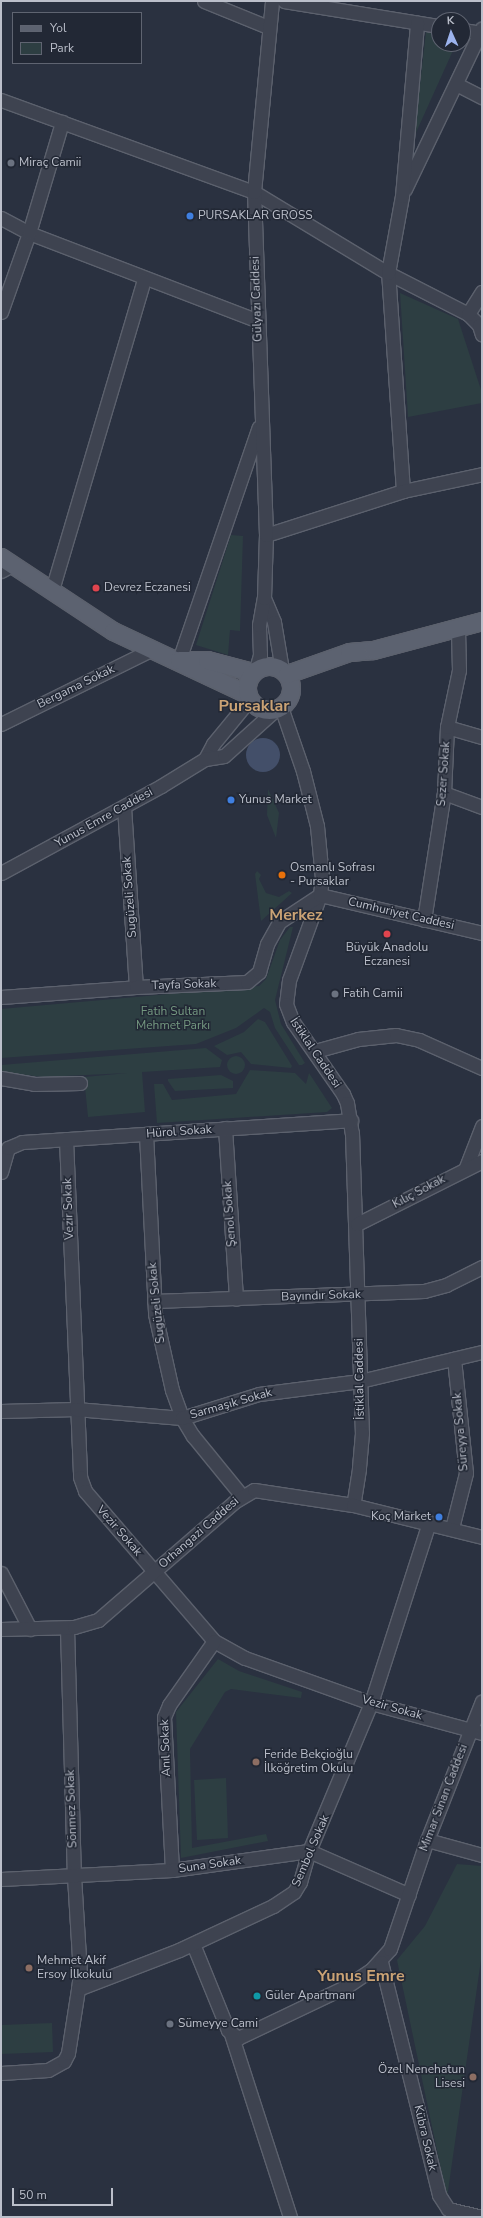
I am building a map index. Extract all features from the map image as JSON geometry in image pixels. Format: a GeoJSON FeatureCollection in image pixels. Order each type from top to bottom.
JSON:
{"type":"FeatureCollection","features":[{"type":"Feature","properties":{"kind":"main road"},"geometry":{"type":"LineString","coordinates":[[5,564],[52,590],[113,631],[151,650],[179,660],[249,697],[259,708],[278,708],[287,701],[287,678]]}},
{"type":"Feature","properties":{"kind":"main road"},"geometry":{"type":"LineString","coordinates":[[249,697],[248,680],[254,671],[269,665],[287,678],[306,678],[353,662],[373,650],[482,621]]}},
{"type":"Feature","properties":{"kind":"main road"},"geometry":{"type":"LineString","coordinates":[[179,660],[206,660],[254,671]]}},
{"type":"Feature","properties":{"kind":"street"},"geometry":{"type":"LineString","coordinates":[[204,1],[268,27]]}},
{"type":"Feature","properties":{"kind":"street","name":"Gülyazı Caddesi"},"geometry":{"type":"LineString","coordinates":[[254,671],[260,655],[259,625],[264,598],[266,535],[254,192],[268,27],[272,1]]}},
{"type":"Feature","properties":{"kind":"street"},"geometry":{"type":"LineString","coordinates":[[284,1],[431,25]]}},
{"type":"Feature","properties":{"kind":"street"},"geometry":{"type":"LineString","coordinates":[[403,491],[388,273],[402,196],[417,23]]}},
{"type":"Feature","properties":{"kind":"street"},"geometry":{"type":"LineString","coordinates":[[402,196],[481,31],[471,30]]}},
{"type":"Feature","properties":{"kind":"street"},"geometry":{"type":"LineString","coordinates":[[456,84],[482,97]]}},
{"type":"Feature","properties":{"kind":"street"},"geometry":{"type":"LineString","coordinates":[[1,100],[254,192],[388,273],[468,314],[479,325],[482,335]]}},
{"type":"Feature","properties":{"kind":"street"},"geometry":{"type":"LineString","coordinates":[[1,312],[28,233],[62,122]]}},
{"type":"Feature","properties":{"kind":"street"},"geometry":{"type":"LineString","coordinates":[[1,218],[28,233],[144,279],[258,321]]}},
{"type":"Feature","properties":{"kind":"street"},"geometry":{"type":"LineString","coordinates":[[52,590],[144,279]]}},
{"type":"Feature","properties":{"kind":"street"},"geometry":{"type":"LineString","coordinates":[[468,314],[482,292]]}},
{"type":"Feature","properties":{"kind":"street"},"geometry":{"type":"LineString","coordinates":[[179,660],[261,419]]}},
{"type":"Feature","properties":{"kind":"street"},"geometry":{"type":"LineString","coordinates":[[266,535],[403,491],[482,474]]}},
{"type":"Feature","properties":{"kind":"street"},"geometry":{"type":"LineString","coordinates":[[264,598],[274,622],[287,678]]}},
{"type":"Feature","properties":{"kind":"street","name":"Sezer Sokak"},"geometry":{"type":"LineString","coordinates":[[424,920],[444,793],[447,727],[459,670],[458,628]]}},
{"type":"Feature","properties":{"kind":"street","name":"Bergama Sokak"},"geometry":{"type":"LineString","coordinates":[[1,724],[151,650]]}},
{"type":"Feature","properties":{"kind":"street"},"geometry":{"type":"LineString","coordinates":[[205,759],[214,744],[249,697]]}},
{"type":"Feature","properties":{"kind":"street"},"geometry":{"type":"LineString","coordinates":[[205,759],[224,756],[278,708]]}},
{"type":"Feature","properties":{"kind":"street","name":"İstiklal Caddesi"},"geometry":{"type":"LineString","coordinates":[[278,708],[303,771],[317,826],[321,853],[320,895],[289,980],[286,998],[293,1022],[315,1051],[338,1086],[347,1104],[351,1120],[357,1224],[361,1445],[352,1505]]}},
{"type":"Feature","properties":{"kind":"street"},"geometry":{"type":"LineString","coordinates":[[447,727],[482,737]]}},
{"type":"Feature","properties":{"kind":"street","name":"Yunus Emre Caddesi"},"geometry":{"type":"LineString","coordinates":[[1,873],[124,807],[205,759]]}},
{"type":"Feature","properties":{"kind":"street"},"geometry":{"type":"LineString","coordinates":[[444,793],[482,806]]}},
{"type":"Feature","properties":{"kind":"street","name":"Sugüzeli Sokak"},"geometry":{"type":"LineString","coordinates":[[124,807],[136,987]]}},
{"type":"Feature","properties":{"kind":"street","name":"Cumhuriyet Caddesi"},"geometry":{"type":"LineString","coordinates":[[320,895],[482,933]]}},
{"type":"Feature","properties":{"kind":"street","name":"Tayfa Sokak"},"geometry":{"type":"LineString","coordinates":[[1,998],[136,987],[251,981],[259,972],[266,944],[279,922],[320,895]]}},
{"type":"Feature","properties":{"kind":"street"},"geometry":{"type":"LineString","coordinates":[[315,1051],[358,1039],[396,1035],[419,1040],[482,1068]]}},
{"type":"Feature","properties":{"kind":"street"},"geometry":{"type":"LineString","coordinates":[[1,1078],[34,1084],[80,1083]]}},
{"type":"Feature","properties":{"kind":"street","name":"Hürol Sokak"},"geometry":{"type":"LineString","coordinates":[[1,1172],[8,1148],[22,1142],[351,1120]]}},
{"type":"Feature","properties":{"kind":"street"},"geometry":{"type":"LineString","coordinates":[[466,1166],[482,1126]]}},
{"type":"Feature","properties":{"kind":"street","name":"Şenol Sokak"},"geometry":{"type":"LineString","coordinates":[[225,1128],[236,1299]]}},
{"type":"Feature","properties":{"kind":"street","name":"Sugüzeli Sokak"},"geometry":{"type":"LineString","coordinates":[[146,1134],[154,1301],[163,1356],[182,1418],[206,1454],[242,1496]]}},
{"type":"Feature","properties":{"kind":"street","name":"Vezir Sokak"},"geometry":{"type":"LineString","coordinates":[[66,1139],[76,1409],[82,1488],[155,1571],[214,1642],[245,1658],[371,1704],[476,1732]]}},
{"type":"Feature","properties":{"kind":"street","name":"Kılıç Sokak"},"geometry":{"type":"LineString","coordinates":[[357,1224],[466,1166],[482,1160]]}},
{"type":"Feature","properties":{"kind":"street","name":"Bayındır Sokak"},"geometry":{"type":"LineString","coordinates":[[154,1301],[359,1295],[424,1291],[446,1285],[482,1267]]}},
{"type":"Feature","properties":{"kind":"street","name":"Sarmaşık Sokak"},"geometry":{"type":"LineString","coordinates":[[1,1411],[76,1409],[182,1418],[266,1393],[360,1381],[482,1352]]}},
{"type":"Feature","properties":{"kind":"street","name":"Süreyya Sokak"},"geometry":{"type":"LineString","coordinates":[[452,1528],[466,1473],[454,1359]]}},
{"type":"Feature","properties":{"kind":"street","name":"Orhangazi Caddesi"},"geometry":{"type":"LineString","coordinates":[[1,1629],[67,1628],[98,1620],[242,1496],[262,1490],[352,1505],[429,1522],[482,1536]]}},
{"type":"Feature","properties":{"kind":"street","name":"Sembol Sokak"},"geometry":{"type":"LineString","coordinates":[[78,1989],[193,1944],[273,1906],[294,1892],[300,1882],[309,1851],[371,1704],[429,1522]]}},
{"type":"Feature","properties":{"kind":"street"},"geometry":{"type":"LineString","coordinates":[[1,1573],[30,1629]]}},
{"type":"Feature","properties":{"kind":"street","name":"Sönmez Sokak"},"geometry":{"type":"LineString","coordinates":[[67,1628],[74,1876],[80,1973],[78,1989]]}},
{"type":"Feature","properties":{"kind":"street","name":"Anıl Sokak"},"geometry":{"type":"LineString","coordinates":[[172,1870],[164,1717],[169,1705],[214,1642]]}},
{"type":"Feature","properties":{"kind":"street","name":"Mimar Sinan Caddesi"},"geometry":{"type":"LineString","coordinates":[[381,1962],[390,1949],[427,1840],[476,1732],[482,1701]]}},
{"type":"Feature","properties":{"kind":"street"},"geometry":{"type":"LineString","coordinates":[[427,1840],[482,1855]]}},
{"type":"Feature","properties":{"kind":"street"},"geometry":{"type":"LineString","coordinates":[[309,1851],[409,1895]]}},
{"type":"Feature","properties":{"kind":"street","name":"Suna Sokak"},"geometry":{"type":"LineString","coordinates":[[1,1879],[172,1870],[309,1851]]}},
{"type":"Feature","properties":{"kind":"street"},"geometry":{"type":"LineString","coordinates":[[193,1944],[231,2034],[290,2217]]}},
{"type":"Feature","properties":{"kind":"street"},"geometry":{"type":"LineString","coordinates":[[231,2034],[242,2038],[347,1986],[381,1962]]}},
{"type":"Feature","properties":{"kind":"street","name":"Kübra Sokak"},"geometry":{"type":"LineString","coordinates":[[381,1962],[439,2195],[448,2209],[482,2217]]}},
{"type":"Feature","properties":{"kind":"street"},"geometry":{"type":"LineString","coordinates":[[1,2073],[48,2070],[64,2061],[68,2053],[78,1989]]}},
{"type":"Feature","properties":{"kind":"green space"},"geometry":{"type":"Polygon","coordinates":[[[426,32],[431,33],[431,52],[452,52],[414,137],[426,32]]]}},
{"type":"Feature","properties":{"kind":"green space"},"geometry":{"type":"Polygon","coordinates":[[[400,293],[458,319],[482,393],[482,403],[408,417],[400,293]]]}},
{"type":"Feature","properties":{"kind":"green space"},"geometry":{"type":"Polygon","coordinates":[[[231,535],[243,536],[240,631],[230,630],[228,655],[196,645],[231,535]]]}},
{"type":"Feature","properties":{"kind":"green space"},"geometry":{"type":"Polygon","coordinates":[[[268,789],[279,813],[276,838],[267,815],[268,789]]]}},
{"type":"Feature","properties":{"kind":"green space"},"geometry":{"type":"Polygon","coordinates":[[[257,871],[261,875],[259,879],[266,893],[279,897],[289,891],[292,893],[261,921],[255,874],[257,871]]]}},
{"type":"Feature","properties":{"kind":"green space","name":"Fatih Sultan Mehmet Parkı"},"geometry":{"type":"Polygon","coordinates":[[[290,927],[293,927],[275,1000],[281,1024],[305,1063],[302,1065],[299,1065],[275,1028],[270,1012],[264,1008],[236,1028],[196,1044],[1,1058],[1,1009],[259,986],[266,979],[280,940],[290,927]]]}},
{"type":"Feature","properties":{"kind":"green space"},"geometry":{"type":"Polygon","coordinates":[[[258,1019],[265,1022],[292,1066],[291,1068],[251,1064],[241,1052],[227,1055],[214,1046],[244,1032],[258,1019]]]}},
{"type":"Feature","properties":{"kind":"green space"},"geometry":{"type":"Polygon","coordinates":[[[206,1048],[222,1060],[220,1067],[142,1072],[145,1112],[88,1117],[84,1077],[128,1073],[43,1077],[1,1072],[1,1065],[206,1048]]]}},
{"type":"Feature","properties":{"kind":"green space"},"geometry":{"type":"Polygon","coordinates":[[[236,1056],[242,1059],[245,1065],[242,1071],[236,1074],[230,1071],[227,1065],[230,1059],[236,1056]]]}},
{"type":"Feature","properties":{"kind":"green space"},"geometry":{"type":"Polygon","coordinates":[[[250,1070],[295,1073],[306,1084],[309,1073],[332,1108],[327,1112],[157,1123],[154,1084],[163,1084],[172,1100],[236,1094],[250,1070]]]}},
{"type":"Feature","properties":{"kind":"green space"},"geometry":{"type":"Polygon","coordinates":[[[221,1075],[233,1081],[233,1088],[175,1091],[168,1081],[168,1079],[221,1075]]]}},
{"type":"Feature","properties":{"kind":"green space"},"geometry":{"type":"Polygon","coordinates":[[[218,1659],[239,1671],[302,1692],[301,1698],[231,1689],[225,1692],[190,1749],[192,1848],[266,1834],[268,1841],[181,1858],[176,1712],[218,1659]]]}},
{"type":"Feature","properties":{"kind":"green space"},"geometry":{"type":"Polygon","coordinates":[[[226,1778],[228,1838],[197,1840],[194,1780],[226,1778]]]}},
{"type":"Feature","properties":{"kind":"green space"},"geometry":{"type":"Polygon","coordinates":[[[457,1864],[482,1866],[482,1953],[447,2198],[397,1960],[425,1926],[457,1864]]]}},
{"type":"Feature","properties":{"kind":"green space"},"geometry":{"type":"Polygon","coordinates":[[[52,2023],[53,2052],[1,2054],[1,2025],[52,2023]]]}},
{"type":"Feature","properties":{"kind":"water"},"geometry":{"type":"Polygon","coordinates":[[[266,738],[275,743],[279,748],[279,762],[275,767],[270,771],[260,772],[256,771],[247,762],[246,752],[247,748],[256,739],[266,738]]]}},
{"type":"Feature","properties":{"kind":"place","name":"Miraç Camii"},"geometry":{"type":"Point","coordinates":[11,163]}},
{"type":"Feature","properties":{"kind":"place","name":"PURSAKLAR GROSS"},"geometry":{"type":"Point","coordinates":[190,216]}},
{"type":"Feature","properties":{"kind":"place","name":"Devrez Eczanesi"},"geometry":{"type":"Point","coordinates":[96,588]}},
{"type":"Feature","properties":{"kind":"place","name":"Yunus Market"},"geometry":{"type":"Point","coordinates":[231,800]}},
{"type":"Feature","properties":{"kind":"place","name":"Osmanlı Sofrası - Pursaklar"},"geometry":{"type":"Point","coordinates":[282,875]}},
{"type":"Feature","properties":{"kind":"place","name":"Büyük Anadolu Eczanesi"},"geometry":{"type":"Point","coordinates":[387,934]}},
{"type":"Feature","properties":{"kind":"place","name":"Fatih Camii"},"geometry":{"type":"Point","coordinates":[335,994]}},
{"type":"Feature","properties":{"kind":"place","name":"Koç Market"},"geometry":{"type":"Point","coordinates":[439,1517]}},
{"type":"Feature","properties":{"kind":"place","name":"Feride Bekçioğlu İlköğretim Okulu"},"geometry":{"type":"Point","coordinates":[256,1762]}},
{"type":"Feature","properties":{"kind":"place","name":"Mehmet Akif Ersoy İlkokulu"},"geometry":{"type":"Point","coordinates":[29,1968]}},
{"type":"Feature","properties":{"kind":"place","name":"Güler Apartmanı"},"geometry":{"type":"Point","coordinates":[257,1996]}},
{"type":"Feature","properties":{"kind":"place","name":"Sümeyye Cami"},"geometry":{"type":"Point","coordinates":[170,2024]}},
{"type":"Feature","properties":{"kind":"place","name":"Özel Nenehatun Lisesi"},"geometry":{"type":"Point","coordinates":[473,2077]}},
{"type":"Feature","properties":{"kind":"district","name":"Pursaklar"},"geometry":{"type":"Point","coordinates":[254,706]}},
{"type":"Feature","properties":{"kind":"district","name":"Merkez"},"geometry":{"type":"Point","coordinates":[296,915]}},
{"type":"Feature","properties":{"kind":"district","name":"Yunus Emre"},"geometry":{"type":"Point","coordinates":[361,1976]}}]}
